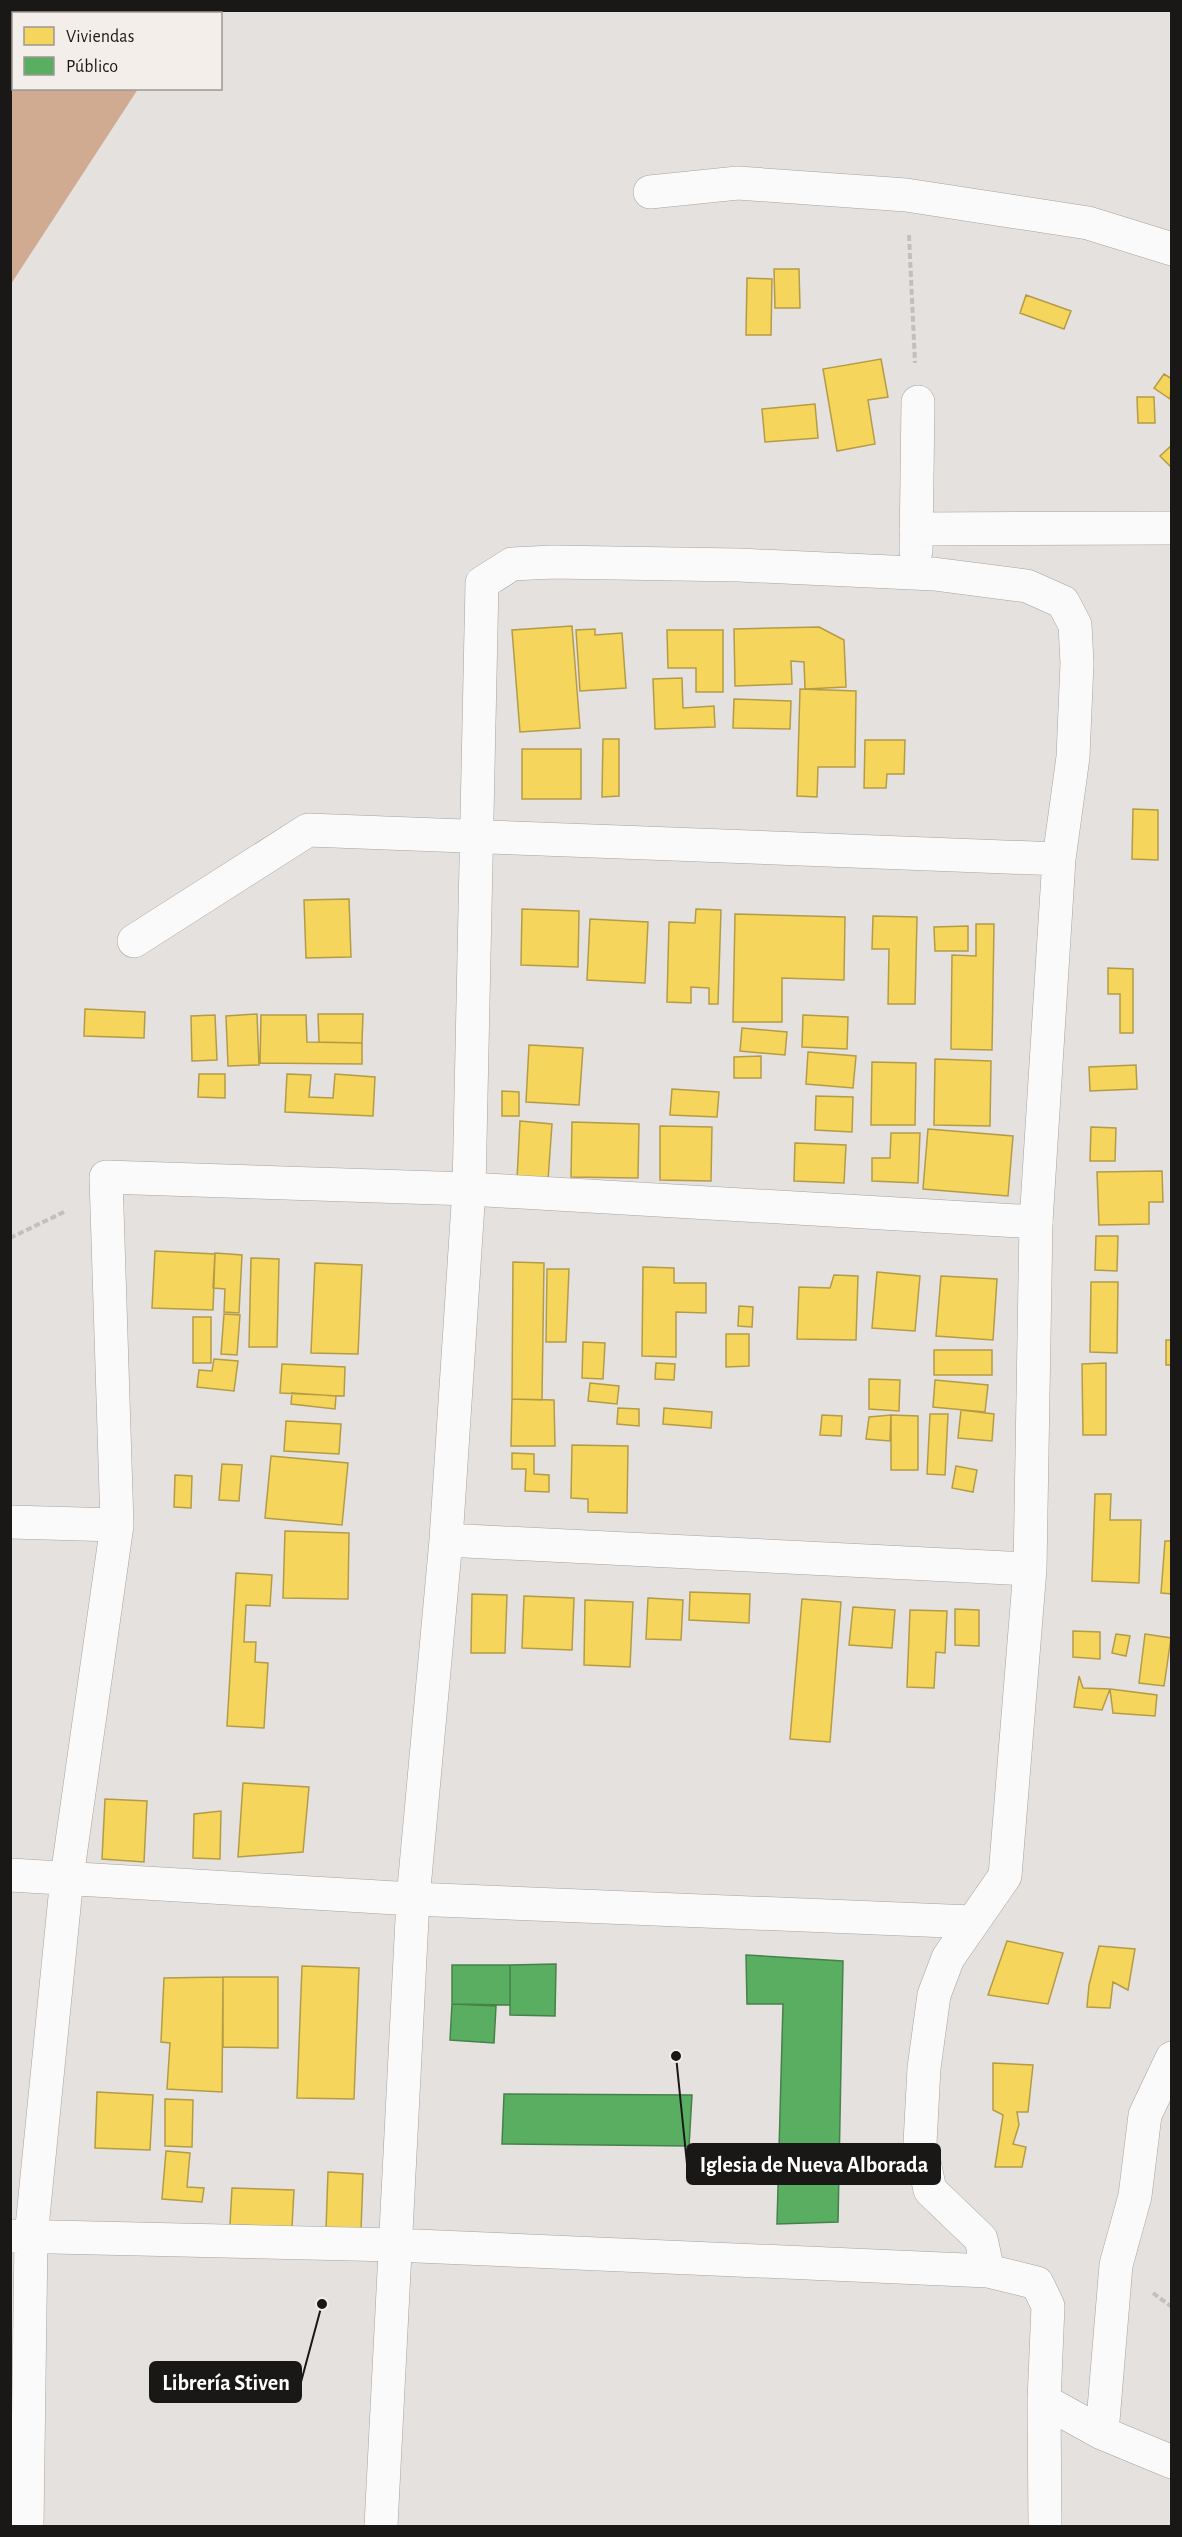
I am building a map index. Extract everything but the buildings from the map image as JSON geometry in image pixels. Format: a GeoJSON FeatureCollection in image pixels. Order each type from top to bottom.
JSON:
{"type":"FeatureCollection","features":[{"type":"Feature","properties":{"kind":"street"},"geometry":{"type":"LineString","coordinates":[[650,192],[738,183],[906,195],[1088,223],[1172,249]]}},
{"type":"Feature","properties":{"kind":"street"},"geometry":{"type":"LineString","coordinates":[[916,573],[918,402]]}},
{"type":"Feature","properties":{"kind":"street"},"geometry":{"type":"LineString","coordinates":[[916,528],[1172,528]]}},
{"type":"Feature","properties":{"kind":"street"},"geometry":{"type":"LineString","coordinates":[[381,2526],[413,1899],[446,1540],[470,1189],[482,583],[512,564],[553,562],[739,565],[916,573],[1027,586],[1063,602],[1075,625],[1077,663],[1073,757],[1059,859],[1036,1222],[1030,1569],[1005,1876],[948,1958],[934,1995],[924,2068],[920,2143],[930,2190],[981,2239],[988,2271]]}},
{"type":"Feature","properties":{"kind":"street"},"geometry":{"type":"LineString","coordinates":[[134,941],[308,830],[1059,859]]}},
{"type":"Feature","properties":{"kind":"street"},"geometry":{"type":"LineString","coordinates":[[27,2526],[21,2236],[67,1877],[117,1525],[106,1177],[470,1189],[1036,1222]]}},
{"type":"Feature","properties":{"kind":"street"},"geometry":{"type":"LineString","coordinates":[[10,1522],[117,1525]]}},
{"type":"Feature","properties":{"kind":"street"},"geometry":{"type":"LineString","coordinates":[[446,1540],[1030,1569]]}},
{"type":"Feature","properties":{"kind":"street"},"geometry":{"type":"LineString","coordinates":[[10,1875],[413,1899],[972,1922]]}},
{"type":"Feature","properties":{"kind":"street"},"geometry":{"type":"LineString","coordinates":[[1102,2433],[1116,2265],[1135,2196],[1145,2115],[1172,2058]]}},
{"type":"Feature","properties":{"kind":"street"},"geometry":{"type":"LineString","coordinates":[[21,2236],[394,2245],[988,2271],[1037,2283],[1048,2306],[1044,2401],[1045,2526]]}},
{"type":"Feature","properties":{"kind":"street"},"geometry":{"type":"LineString","coordinates":[[1044,2401],[1102,2433],[1172,2462]]}},
{"type":"Feature","properties":{"kind":"path"},"geometry":{"type":"LineString","coordinates":[[906,195],[918,402]]}},
{"type":"Feature","properties":{"kind":"path"},"geometry":{"type":"LineString","coordinates":[[10,1238],[106,1195]]}},
{"type":"Feature","properties":{"kind":"shaded area"},"geometry":{"type":"Polygon","coordinates":[[[11,10],[189,11],[12,12],[12,90],[137,90],[11,284],[11,10]]]}},
{"type":"Feature","properties":{"kind":"place","name":"Iglesia de Nueva Alborada"},"geometry":{"type":"Point","coordinates":[676,2056]}},
{"type":"Feature","properties":{"kind":"place","name":"Librería Stiven"},"geometry":{"type":"Point","coordinates":[322,2304]}}]}
